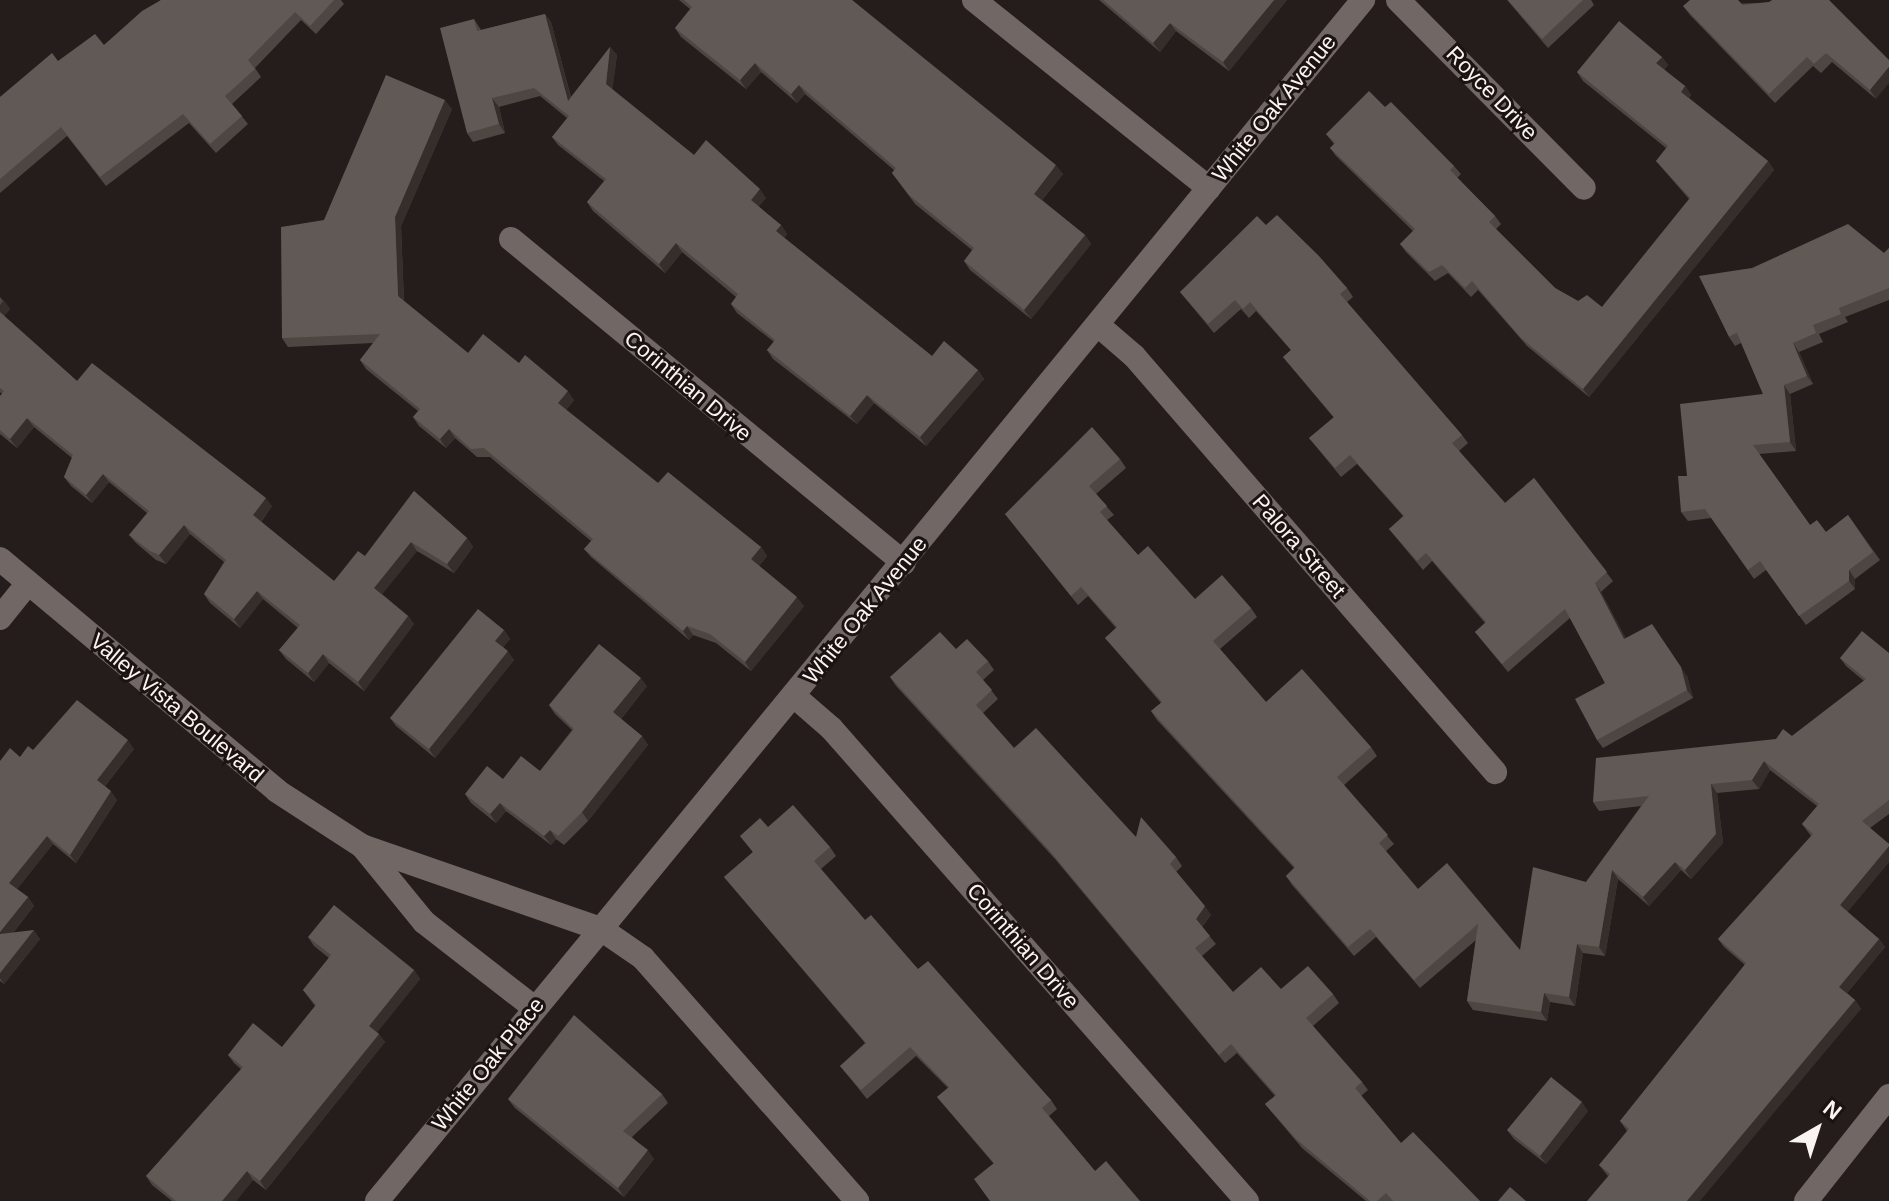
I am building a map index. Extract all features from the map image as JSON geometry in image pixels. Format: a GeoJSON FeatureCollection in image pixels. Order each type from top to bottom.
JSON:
{"type":"FeatureCollection","features":[{"type":"Feature","properties":{"kind":"street"},"geometry":{"type":"LineString","coordinates":[[974,0],[1209,188]]}},
{"type":"Feature","properties":{"kind":"street","name":"White Oak Avenue"},"geometry":{"type":"LineString","coordinates":[[601,929],[1363,0]]}},
{"type":"Feature","properties":{"kind":"street","name":"Royce Drive"},"geometry":{"type":"LineString","coordinates":[[1398,0],[1584,188]]}},
{"type":"Feature","properties":{"kind":"street","name":"Corinthian Drive"},"geometry":{"type":"LineString","coordinates":[[511,239],[904,563]]}},
{"type":"Feature","properties":{"kind":"street","name":"Palora Street"},"geometry":{"type":"LineString","coordinates":[[1098,325],[1134,356],[1495,772]]}},
{"type":"Feature","properties":{"kind":"street","name":"Valley Vista Boulevard"},"geometry":{"type":"LineString","coordinates":[[0,559],[277,791],[362,846],[601,929]]}},
{"type":"Feature","properties":{"kind":"street"},"geometry":{"type":"LineString","coordinates":[[0,618],[28,583]]}},
{"type":"Feature","properties":{"kind":"street","name":"Corinthian Drive"},"geometry":{"type":"LineString","coordinates":[[794,696],[831,728],[1247,1201]]}},
{"type":"Feature","properties":{"kind":"street","name":"Valley Vista Boulevard"},"geometry":{"type":"LineString","coordinates":[[362,846],[424,922],[533,1007]]}},
{"type":"Feature","properties":{"kind":"street"},"geometry":{"type":"LineString","coordinates":[[601,929],[643,958],[857,1201]]}},
{"type":"Feature","properties":{"kind":"street","name":"White Oak Place"},"geometry":{"type":"LineString","coordinates":[[377,1201],[533,1007],[601,929]]}},
{"type":"Feature","properties":{"kind":"street"},"geometry":{"type":"LineString","coordinates":[[1806,1201],[1889,1096]]}},
{"type":"Feature","properties":{"kind":"building"},"geometry":{"type":"Polygon","coordinates":[[[161,0],[334,0],[310,26],[295,12],[248,60],[255,69],[225,96],[242,116],[210,144],[183,114],[100,177],[61,127],[0,179],[0,97],[52,53],[58,61],[95,34],[104,45],[142,11],[161,0]]]}},
{"type":"Feature","properties":{"kind":"building"},"geometry":{"type":"Polygon","coordinates":[[[684,0],[852,0],[1056,165],[1034,194],[1085,235],[1024,310],[964,261],[974,248],[909,195],[892,173],[896,168],[799,85],[791,94],[755,63],[740,80],[675,28],[692,7],[684,0]]]}},
{"type":"Feature","properties":{"kind":"building"},"geometry":{"type":"Polygon","coordinates":[[[1103,0],[1274,0],[1223,62],[1170,23],[1153,43],[1103,0]]]}},
{"type":"Feature","properties":{"kind":"building"},"geometry":{"type":"Polygon","coordinates":[[[1508,0],[1583,0],[1542,39],[1508,0]]]}},
{"type":"Feature","properties":{"kind":"building"},"geometry":{"type":"Polygon","coordinates":[[[1690,0],[1738,0],[1743,5],[1772,0],[1829,0],[1889,60],[1889,67],[1870,90],[1826,53],[1814,64],[1807,57],[1769,94],[1683,6],[1690,0]]]}},
{"type":"Feature","properties":{"kind":"building"},"geometry":{"type":"Polygon","coordinates":[[[545,14],[568,101],[610,47],[606,84],[694,155],[706,140],[760,189],[751,200],[781,225],[776,231],[932,356],[944,341],[978,370],[920,437],[867,395],[850,416],[767,350],[775,340],[731,304],[738,294],[676,243],[659,264],[587,202],[606,179],[552,137],[569,116],[534,88],[492,98],[499,124],[467,133],[440,28],[474,19],[477,31],[545,14]]]}},
{"type":"Feature","properties":{"kind":"building"},"geometry":{"type":"Polygon","coordinates":[[[1619,21],[1662,57],[1656,63],[1685,86],[1681,92],[1768,161],[1583,389],[1521,338],[1472,281],[1465,288],[1442,265],[1429,272],[1400,244],[1415,229],[1330,148],[1335,143],[1326,134],[1369,91],[1385,107],[1391,102],[1454,166],[1450,170],[1495,216],[1489,222],[1555,288],[1578,301],[1587,295],[1602,307],[1690,198],[1656,161],[1668,146],[1577,72],[1619,21]]]}},
{"type":"Feature","properties":{"kind":"building"},"geometry":{"type":"Polygon","coordinates":[[[386,75],[445,100],[395,217],[398,296],[468,353],[483,334],[519,363],[525,355],[568,391],[558,403],[658,483],[668,472],[761,547],[751,559],[797,597],[745,662],[710,634],[687,626],[683,631],[584,549],[593,539],[484,448],[471,449],[449,429],[440,439],[413,417],[420,409],[360,360],[380,334],[282,338],[281,227],[324,220],[386,75]]]}},
{"type":"Feature","properties":{"kind":"building"},"geometry":{"type":"Polygon","coordinates":[[[1277,215],[1347,288],[1340,294],[1462,435],[1452,443],[1505,503],[1534,478],[1607,572],[1595,583],[1624,639],[1652,624],[1681,667],[1687,690],[1597,740],[1575,699],[1605,683],[1565,609],[1502,664],[1475,632],[1486,622],[1426,553],[1417,561],[1389,529],[1404,516],[1350,455],[1335,468],[1309,438],[1334,417],[1283,357],[1291,350],[1250,302],[1243,309],[1235,300],[1208,324],[1180,292],[1257,216],[1266,225],[1277,215]]]}},
{"type":"Feature","properties":{"kind":"building"},"geometry":{"type":"Polygon","coordinates":[[[1848,224],[1884,253],[1889,248],[1889,288],[1839,308],[1841,314],[1813,325],[1816,333],[1793,343],[1807,376],[1784,385],[1790,442],[1753,445],[1810,525],[1817,520],[1826,532],[1848,515],[1873,552],[1849,570],[1849,581],[1799,616],[1760,561],[1748,570],[1705,509],[1681,512],[1678,476],[1687,476],[1680,404],[1763,394],[1737,333],[1729,337],[1699,276],[1752,268],[1848,224]]]}},
{"type":"Feature","properties":{"kind":"building"},"geometry":{"type":"Polygon","coordinates":[[[0,312],[77,381],[92,363],[266,498],[253,515],[334,581],[358,551],[365,556],[414,491],[467,538],[447,564],[411,542],[374,588],[408,616],[358,682],[323,654],[308,673],[279,650],[300,625],[257,591],[234,619],[204,594],[226,560],[184,525],[159,555],[150,551],[129,535],[149,511],[103,474],[86,495],[64,477],[73,455],[27,418],[10,439],[0,430],[0,396],[4,391],[0,388],[0,312]]]}},
{"type":"Feature","properties":{"kind":"building"},"geometry":{"type":"Polygon","coordinates":[[[1092,427],[1120,459],[1089,486],[1107,506],[1100,512],[1138,555],[1148,546],[1195,599],[1222,575],[1251,608],[1213,641],[1266,702],[1302,669],[1371,747],[1337,777],[1388,835],[1379,843],[1418,889],[1447,863],[1520,950],[1533,867],[1586,882],[1649,796],[1593,802],[1596,758],[1776,739],[1783,729],[1792,736],[1866,679],[1840,658],[1862,631],[1889,653],[1889,800],[1862,821],[1889,846],[1840,905],[1879,939],[1839,987],[1855,1000],[1687,1201],[1587,1201],[1610,1174],[1599,1165],[1629,1129],[1620,1121],[1746,963],[1718,939],[1813,834],[1802,824],[1819,804],[1764,761],[1752,780],[1711,784],[1716,834],[1685,870],[1675,862],[1643,897],[1612,870],[1599,947],[1577,944],[1569,997],[1544,993],[1541,1012],[1467,1001],[1478,924],[1414,980],[1370,929],[1348,947],[1286,876],[1295,867],[1151,711],[1162,702],[1105,638],[1117,627],[1081,587],[1071,596],[1005,514],[1092,427]]]}},
{"type":"Feature","properties":{"kind":"building"},"geometry":{"type":"Polygon","coordinates":[[[478,609],[504,630],[495,641],[508,651],[429,749],[390,718],[478,609]]]}},
{"type":"Feature","properties":{"kind":"building"},"geometry":{"type":"Polygon","coordinates":[[[940,632],[956,649],[967,639],[988,661],[976,672],[992,690],[976,705],[1014,748],[1036,728],[1136,837],[1141,817],[1176,857],[1170,864],[1205,906],[1196,919],[1210,936],[1195,948],[1233,992],[1261,967],[1281,989],[1308,966],[1333,994],[1306,1018],[1362,1082],[1355,1088],[1401,1143],[1413,1132],[1480,1201],[1393,1201],[1386,1193],[1377,1201],[1370,1201],[1296,1139],[1265,1104],[1276,1095],[1231,1044],[1219,1055],[1049,850],[890,677],[940,632]]]}},
{"type":"Feature","properties":{"kind":"building"},"geometry":{"type":"Polygon","coordinates":[[[599,644],[641,678],[613,712],[642,736],[582,812],[558,836],[550,830],[544,836],[500,803],[490,814],[465,794],[487,766],[503,779],[521,756],[540,771],[574,729],[549,705],[599,644]]]}},
{"type":"Feature","properties":{"kind":"building"},"geometry":{"type":"Polygon","coordinates":[[[77,700],[128,740],[97,780],[111,791],[70,855],[47,836],[9,883],[28,897],[0,932],[0,761],[10,748],[20,757],[28,746],[33,750],[77,700]]]}},
{"type":"Feature","properties":{"kind":"building"},"geometry":{"type":"Polygon","coordinates":[[[793,805],[830,847],[814,861],[865,920],[871,915],[918,969],[928,961],[1051,1100],[1042,1108],[1095,1171],[1106,1161],[1140,1201],[990,1201],[974,1179],[994,1163],[937,1097],[949,1087],[910,1047],[861,1090],[840,1066],[866,1043],[724,877],[753,852],[740,836],[760,818],[768,827],[793,805]]]}},
{"type":"Feature","properties":{"kind":"building"},"geometry":{"type":"Polygon","coordinates":[[[334,905],[414,970],[369,1026],[379,1034],[260,1181],[247,1171],[222,1201],[176,1201],[146,1176],[243,1067],[228,1055],[253,1023],[282,1047],[316,1005],[303,990],[331,955],[308,937],[334,905]]]}},
{"type":"Feature","properties":{"kind":"building"},"geometry":{"type":"Polygon","coordinates":[[[34,930],[0,973],[0,934],[34,930]]]}},
{"type":"Feature","properties":{"kind":"building"},"geometry":{"type":"Polygon","coordinates":[[[574,1015],[662,1094],[623,1131],[648,1150],[618,1188],[508,1099],[574,1015]]]}},
{"type":"Feature","properties":{"kind":"building"},"geometry":{"type":"Polygon","coordinates":[[[1551,1077],[1582,1102],[1540,1156],[1507,1130],[1551,1077]]]}},
{"type":"Feature","properties":{"kind":"building"},"geometry":{"type":"Polygon","coordinates":[[[1510,1187],[1526,1201],[1498,1201],[1510,1187]]]}}]}
